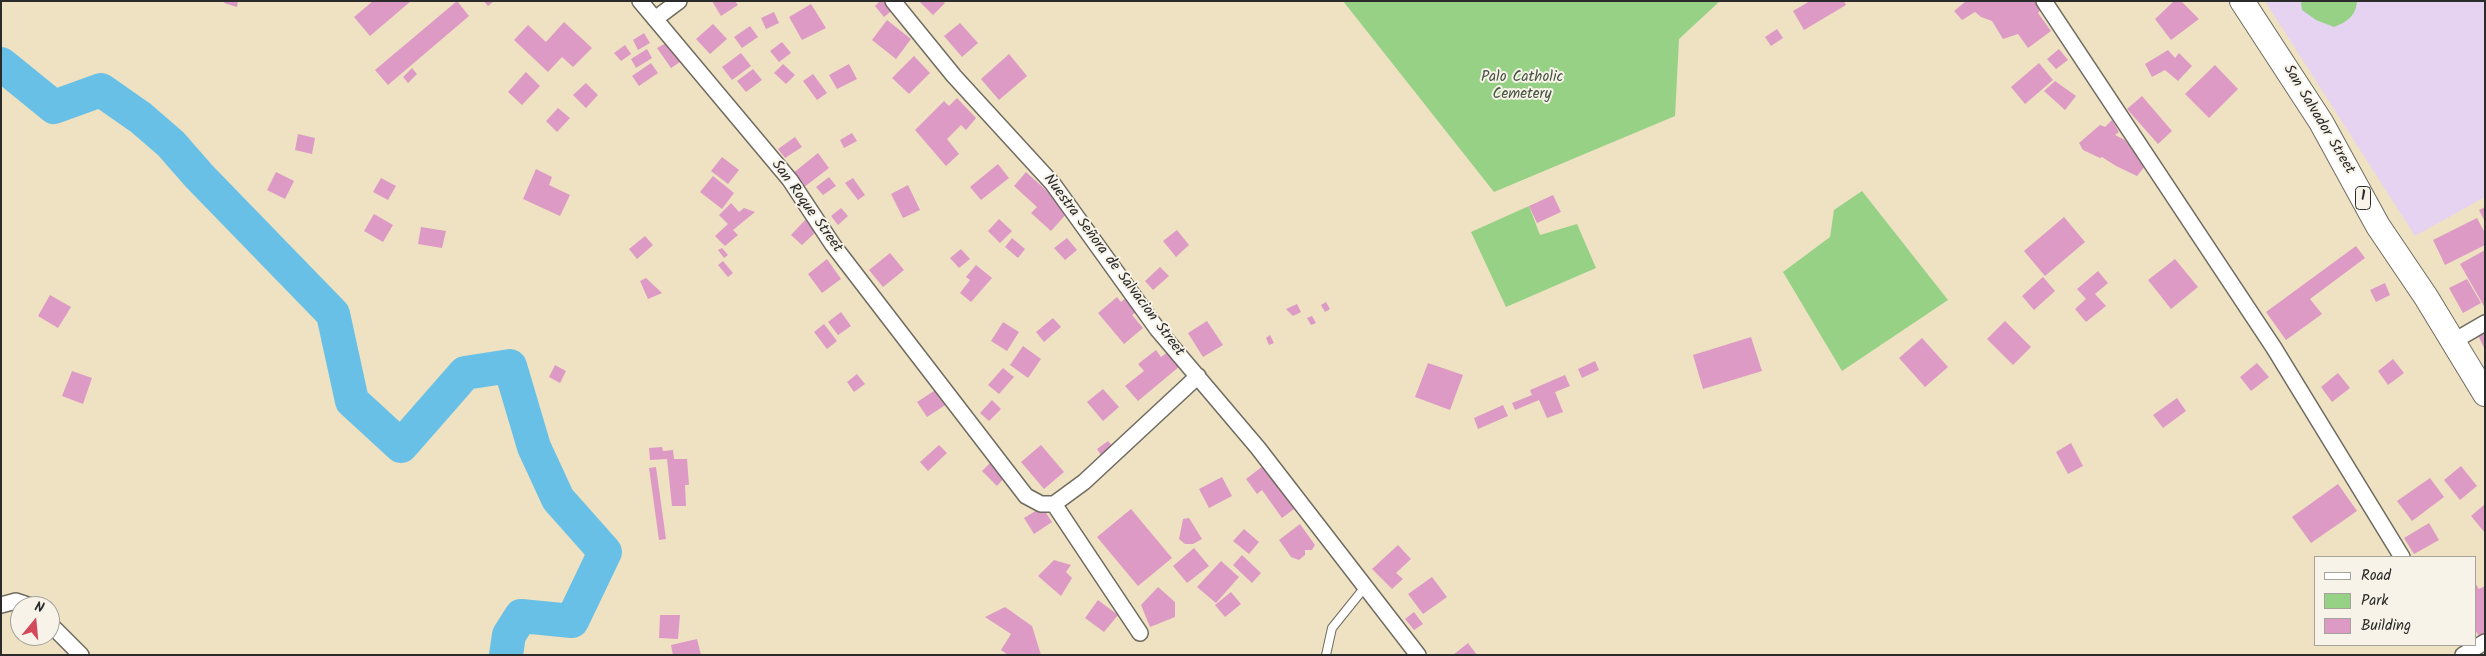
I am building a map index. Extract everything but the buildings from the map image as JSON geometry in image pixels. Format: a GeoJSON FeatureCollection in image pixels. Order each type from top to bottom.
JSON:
{"type":"FeatureCollection","features":[{"type":"Feature","properties":{"kind":"highway","name":"San Salvador Street"},"geometry":{"type":"LineString","coordinates":[[2242,1],[2322,122],[2378,226],[2454,342],[2485,394]]}},
{"type":"Feature","properties":{"kind":"street","name":"San Roque Street"},"geometry":{"type":"LineString","coordinates":[[640,1],[744,124],[759,146],[790,180],[833,245],[1026,496],[1041,504],[1054,504]]}},
{"type":"Feature","properties":{"kind":"street"},"geometry":{"type":"LineString","coordinates":[[655,19],[679,1]]}},
{"type":"Feature","properties":{"kind":"street","name":"Nuestra Señora de Salvacion Street"},"geometry":{"type":"LineString","coordinates":[[893,1],[954,76],[1053,184],[1158,330],[1258,448],[1418,655]]}},
{"type":"Feature","properties":{"kind":"street"},"geometry":{"type":"LineString","coordinates":[[2044,1],[2274,348],[2401,556]]}},
{"type":"Feature","properties":{"kind":"street"},"geometry":{"type":"LineString","coordinates":[[2454,342],[2485,323]]}},
{"type":"Feature","properties":{"kind":"street"},"geometry":{"type":"LineString","coordinates":[[1140,632],[1054,504],[1084,482],[1198,376]]}},
{"type":"Feature","properties":{"kind":"street"},"geometry":{"type":"LineString","coordinates":[[60,634],[81,655]]}},
{"type":"Feature","properties":{"kind":"street"},"geometry":{"type":"LineString","coordinates":[[2462,655],[2485,642]]}},
{"type":"Feature","properties":{"kind":"lane"},"geometry":{"type":"LineString","coordinates":[[1326,655],[1332,628],[1365,587]]}},
{"type":"Feature","properties":{"kind":"shaded area"},"geometry":{"type":"Polygon","coordinates":[[[2265,1],[2485,1],[2485,197],[2415,236],[2265,1]]]}},
{"type":"Feature","properties":{"kind":"green space","name":"Palo Catholic Cemetery"},"geometry":{"type":"Polygon","coordinates":[[[1343,1],[1720,1],[1679,39],[1675,116],[1494,192],[1343,1]]]}},
{"type":"Feature","properties":{"kind":"green space"},"geometry":{"type":"Polygon","coordinates":[[[2304,1],[2357,1],[2355,11],[2350,18],[2334,27],[2316,20],[2302,10],[2301,3],[2304,1]]]}},
{"type":"Feature","properties":{"kind":"green space"},"geometry":{"type":"Polygon","coordinates":[[[1862,191],[1948,300],[1842,371],[1783,272],[1830,237],[1834,210],[1862,191]]]}},
{"type":"Feature","properties":{"kind":"green space"},"geometry":{"type":"Polygon","coordinates":[[[1529,206],[1540,235],[1577,224],[1596,268],[1506,307],[1471,232],[1529,206]]]}},
{"type":"Feature","properties":{"kind":"waterway"},"geometry":{"type":"LineString","coordinates":[[1,64],[54,107],[101,90],[141,118],[171,144],[199,176],[333,314],[352,401],[401,446],[465,373],[510,366],[534,447],[558,499],[605,552],[572,621],[521,616],[509,635],[506,655]]}}]}
